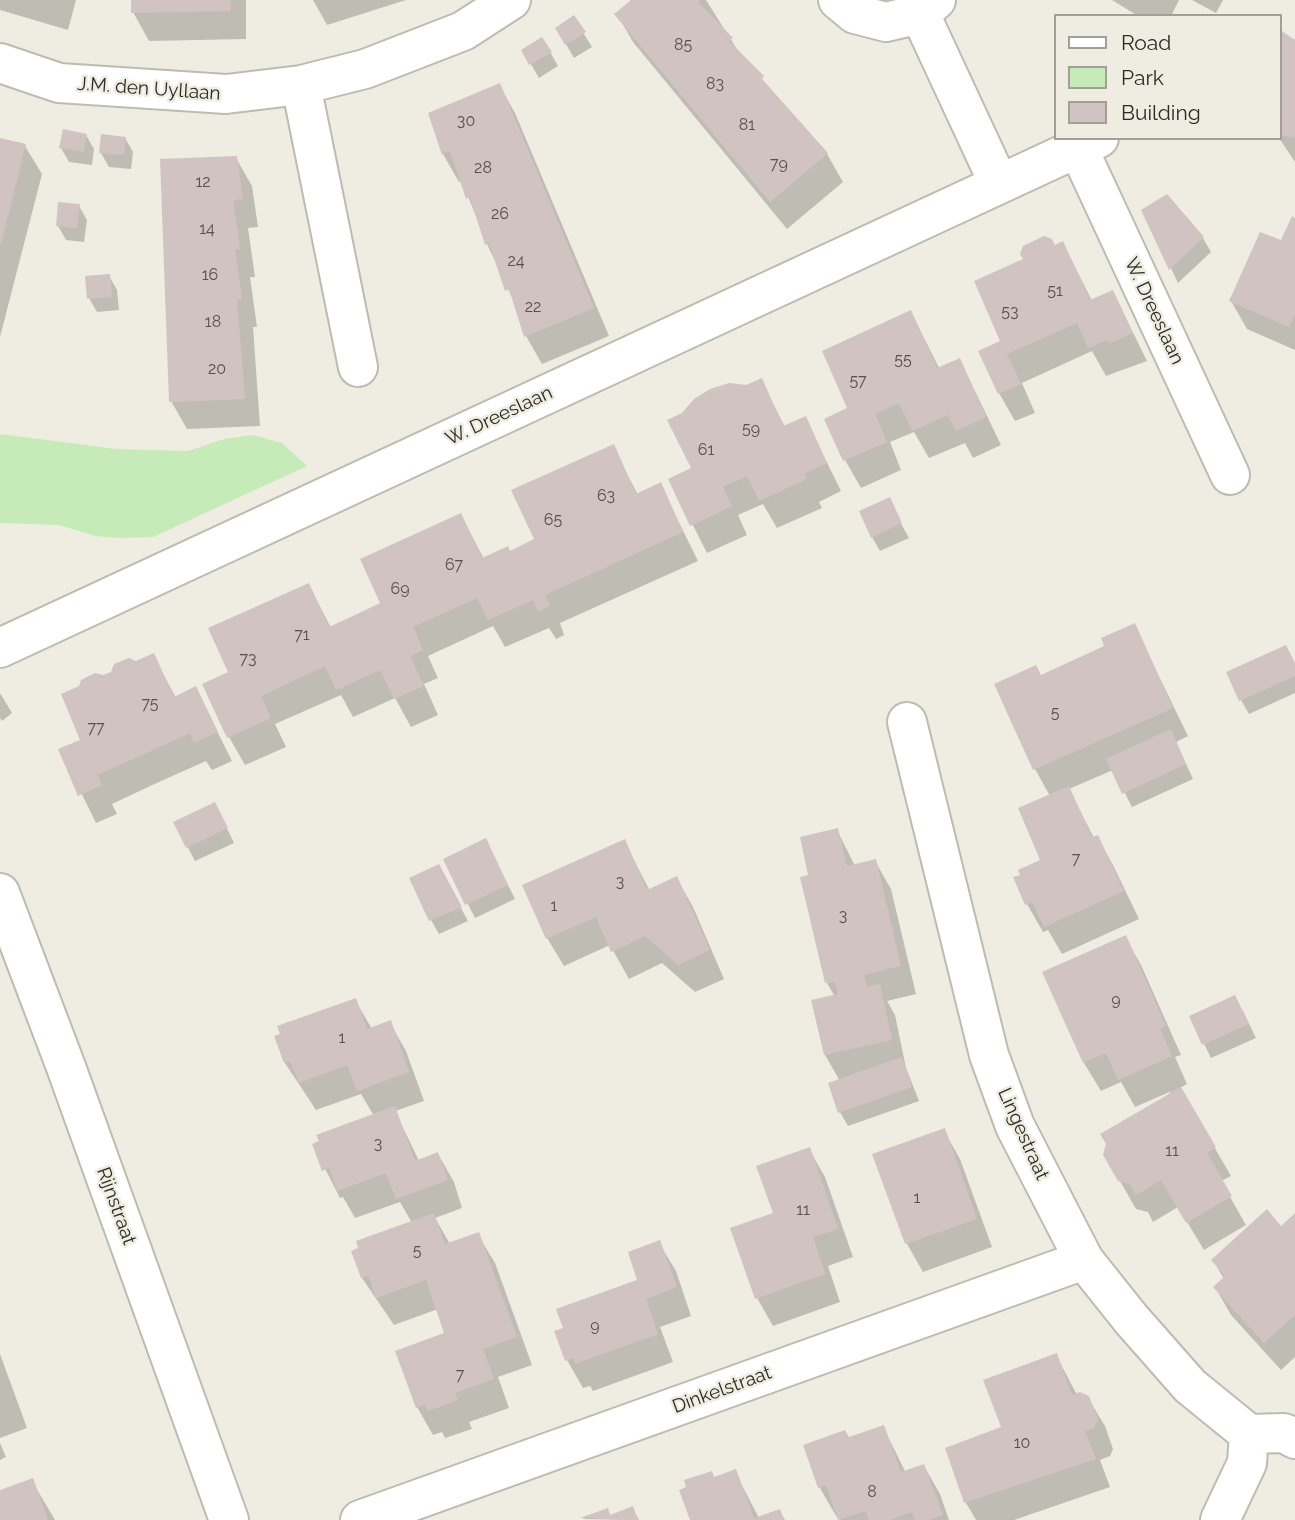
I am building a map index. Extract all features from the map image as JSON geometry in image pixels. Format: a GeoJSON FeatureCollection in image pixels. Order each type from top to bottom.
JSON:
{"type":"FeatureCollection","features":[{"type":"Feature","properties":{"kind":"street","name":"J.M. den Uyllaan"},"geometry":{"type":"LineString","coordinates":[[0,63],[59,83],[226,94],[301,85],[365,69],[463,32],[511,0]]}},
{"type":"Feature","properties":{"kind":"street"},"geometry":{"type":"LineString","coordinates":[[838,0],[855,14],[886,22],[928,7],[999,184]]}},
{"type":"Feature","properties":{"kind":"street"},"geometry":{"type":"LineString","coordinates":[[301,85],[358,367]]}},
{"type":"Feature","properties":{"kind":"street","name":"W. Dreeslaan"},"geometry":{"type":"LineString","coordinates":[[0,648],[1089,143],[1230,475]]}},
{"type":"Feature","properties":{"kind":"street","name":"Lingestraat"},"geometry":{"type":"LineString","coordinates":[[907,722],[989,1055],[1016,1126],[1084,1260],[1130,1319],[1190,1386],[1249,1434]]}},
{"type":"Feature","properties":{"kind":"street","name":"Rijnstraat"},"geometry":{"type":"LineString","coordinates":[[0,893],[66,1067],[229,1520]]}},
{"type":"Feature","properties":{"kind":"street","name":"Dinkelstraat"},"geometry":{"type":"LineString","coordinates":[[360,1520],[1084,1260]]}},
{"type":"Feature","properties":{"kind":"street"},"geometry":{"type":"LineString","coordinates":[[1220,1520],[1247,1463],[1249,1434],[1284,1433],[1295,1439]]}},
{"type":"Feature","properties":{"kind":"green space"},"geometry":{"type":"Polygon","coordinates":[[[0,434],[117,449],[188,451],[224,439],[253,435],[282,443],[307,466],[153,537],[95,536],[59,525],[0,523],[0,434]]]}},
{"type":"Feature","properties":{"kind":"building"},"geometry":{"type":"Polygon","coordinates":[[[131,0],[231,0],[231,11],[131,13],[131,0]]]}},
{"type":"Feature","properties":{"kind":"building"},"geometry":{"type":"Polygon","coordinates":[[[631,0],[700,0],[698,2],[733,38],[729,41],[764,76],[762,79],[828,153],[770,202],[614,14],[631,0]]]}},
{"type":"Feature","properties":{"kind":"building"},"geometry":{"type":"Polygon","coordinates":[[[574,15],[586,32],[565,45],[555,28],[574,15]]]}},
{"type":"Feature","properties":{"kind":"building"},"geometry":{"type":"Polygon","coordinates":[[[1281,30],[1295,40],[1295,138],[1281,135],[1281,30]]]}},
{"type":"Feature","properties":{"kind":"building"},"geometry":{"type":"Polygon","coordinates":[[[542,37],[552,52],[529,65],[521,50],[542,37]]]}},
{"type":"Feature","properties":{"kind":"building"},"geometry":{"type":"Polygon","coordinates":[[[500,83],[594,308],[524,337],[509,289],[505,291],[489,243],[485,245],[470,197],[466,199],[450,151],[442,155],[428,113],[500,83]]]}},
{"type":"Feature","properties":{"kind":"building"},"geometry":{"type":"Polygon","coordinates":[[[63,129],[87,134],[84,152],[59,148],[63,129]]]}},
{"type":"Feature","properties":{"kind":"building"},"geometry":{"type":"Polygon","coordinates":[[[101,134],[126,137],[124,155],[99,153],[101,134]]]}},
{"type":"Feature","properties":{"kind":"building"},"geometry":{"type":"Polygon","coordinates":[[[0,138],[26,144],[1,244],[0,244],[0,138]]]}},
{"type":"Feature","properties":{"kind":"building"},"geometry":{"type":"Polygon","coordinates":[[[237,156],[243,199],[233,200],[240,249],[235,249],[242,299],[237,299],[245,399],[169,402],[160,159],[237,156]]]}},
{"type":"Feature","properties":{"kind":"building"},"geometry":{"type":"Polygon","coordinates":[[[1167,194],[1204,237],[1169,270],[1141,210],[1167,194]]]}},
{"type":"Feature","properties":{"kind":"building"},"geometry":{"type":"Polygon","coordinates":[[[58,202],[80,204],[77,228],[56,226],[58,202]]]}},
{"type":"Feature","properties":{"kind":"building"},"geometry":{"type":"Polygon","coordinates":[[[1292,216],[1295,218],[1295,314],[1289,327],[1229,301],[1260,232],[1281,240],[1292,216]]]}},
{"type":"Feature","properties":{"kind":"building"},"geometry":{"type":"Polygon","coordinates":[[[1044,236],[1052,239],[1055,245],[1063,241],[1090,300],[1113,290],[1133,333],[1109,344],[1107,340],[1088,348],[1077,323],[1007,354],[1021,384],[998,394],[978,351],[1000,341],[974,281],[1023,259],[1020,254],[1023,246],[1044,236]]]}},
{"type":"Feature","properties":{"kind":"building"},"geometry":{"type":"Polygon","coordinates":[[[110,274],[112,297],[87,299],[85,276],[110,274]]]}},
{"type":"Feature","properties":{"kind":"building"},"geometry":{"type":"Polygon","coordinates":[[[911,310],[937,368],[960,358],[986,417],[956,431],[948,415],[912,431],[899,403],[875,414],[887,442],[843,461],[824,419],[847,408],[822,351],[911,310]]]}},
{"type":"Feature","properties":{"kind":"building"},"geometry":{"type":"Polygon","coordinates":[[[762,378],[783,426],[806,416],[827,463],[804,474],[807,479],[759,501],[747,476],[723,487],[732,506],[690,526],[668,479],[691,468],[667,420],[682,413],[694,399],[710,389],[729,383],[746,385],[762,378]]]}},
{"type":"Feature","properties":{"kind":"building"},"geometry":{"type":"Polygon","coordinates":[[[614,444],[636,494],[661,482],[683,532],[545,595],[550,606],[538,612],[533,600],[488,620],[477,598],[413,627],[423,650],[410,656],[424,686],[394,699],[380,670],[336,690],[325,666],[261,696],[271,718],[227,738],[202,684],[228,672],[208,628],[309,583],[329,627],[380,603],[360,559],[461,513],[482,558],[508,546],[510,551],[534,539],[511,490],[614,444]]]}},
{"type":"Feature","properties":{"kind":"building"},"geometry":{"type":"Polygon","coordinates":[[[890,497],[902,523],[871,538],[859,511],[890,497]]]}},
{"type":"Feature","properties":{"kind":"building"},"geometry":{"type":"Polygon","coordinates":[[[1135,623],[1173,708],[1033,770],[994,684],[1036,665],[1041,675],[1104,646],[1101,638],[1135,623]]]}},
{"type":"Feature","properties":{"kind":"building"},"geometry":{"type":"Polygon","coordinates":[[[1286,645],[1295,663],[1295,676],[1239,701],[1226,672],[1286,645]]]}},
{"type":"Feature","properties":{"kind":"building"},"geometry":{"type":"Polygon","coordinates":[[[154,653],[174,697],[196,686],[218,732],[194,743],[190,733],[97,775],[102,785],[78,796],[58,749],[80,740],[61,694],[79,686],[81,680],[95,673],[103,675],[111,672],[114,664],[129,658],[136,661],[154,653]]]}},
{"type":"Feature","properties":{"kind":"building"},"geometry":{"type":"Polygon","coordinates":[[[1171,729],[1186,764],[1122,794],[1106,759],[1171,729]]]}},
{"type":"Feature","properties":{"kind":"building"},"geometry":{"type":"Polygon","coordinates":[[[1069,786],[1092,837],[1098,835],[1124,891],[1044,927],[1032,902],[1025,905],[1013,877],[1020,875],[1018,870],[1040,860],[1018,808],[1069,786]]]}},
{"type":"Feature","properties":{"kind":"building"},"geometry":{"type":"Polygon","coordinates":[[[215,802],[228,828],[186,848],[173,822],[215,802]]]}},
{"type":"Feature","properties":{"kind":"building"},"geometry":{"type":"Polygon","coordinates":[[[838,828],[847,866],[876,859],[901,966],[864,975],[867,987],[880,984],[892,1040],[824,1055],[811,1000],[838,994],[835,982],[825,983],[800,877],[808,875],[800,837],[838,828]]]}},
{"type":"Feature","properties":{"kind":"building"},"geometry":{"type":"Polygon","coordinates":[[[486,838],[508,885],[465,905],[443,859],[486,838]]]}},
{"type":"Feature","properties":{"kind":"building"},"geometry":{"type":"Polygon","coordinates":[[[625,839],[647,890],[677,876],[710,950],[678,965],[645,936],[611,952],[596,917],[546,939],[522,885],[625,839]]]}},
{"type":"Feature","properties":{"kind":"building"},"geometry":{"type":"Polygon","coordinates":[[[439,864],[462,907],[429,921],[409,878],[439,864]]]}},
{"type":"Feature","properties":{"kind":"building"},"geometry":{"type":"Polygon","coordinates":[[[1126,935],[1166,1026],[1160,1029],[1172,1056],[1118,1080],[1106,1053],[1083,1063],[1042,972],[1126,935]]]}},
{"type":"Feature","properties":{"kind":"building"},"geometry":{"type":"Polygon","coordinates":[[[1235,995],[1249,1024],[1202,1045],[1189,1016],[1235,995]]]}},
{"type":"Feature","properties":{"kind":"building"},"geometry":{"type":"Polygon","coordinates":[[[356,998],[367,1029],[391,1020],[409,1072],[357,1091],[347,1065],[299,1083],[290,1061],[284,1063],[274,1036],[280,1034],[277,1026],[356,998]]]}},
{"type":"Feature","properties":{"kind":"building"},"geometry":{"type":"Polygon","coordinates":[[[902,1057],[912,1087],[838,1113],[828,1083],[902,1057]]]}},
{"type":"Feature","properties":{"kind":"building"},"geometry":{"type":"Polygon","coordinates":[[[1181,1087],[1216,1147],[1207,1153],[1232,1196],[1186,1223],[1161,1180],[1136,1195],[1129,1184],[1118,1181],[1103,1155],[1106,1144],[1100,1134],[1181,1087]]]}},
{"type":"Feature","properties":{"kind":"building"},"geometry":{"type":"Polygon","coordinates":[[[395,1106],[415,1161],[438,1152],[448,1180],[396,1199],[386,1173],[337,1191],[329,1168],[322,1171],[316,1155],[312,1144],[319,1141],[316,1135],[395,1106]]]}},
{"type":"Feature","properties":{"kind":"building"},"geometry":{"type":"Polygon","coordinates":[[[945,1128],[977,1219],[905,1244],[872,1154],[945,1128]]]}},
{"type":"Feature","properties":{"kind":"building"},"geometry":{"type":"Polygon","coordinates":[[[810,1147],[838,1229],[813,1237],[825,1274],[755,1299],[730,1228],[773,1213],[756,1166],[810,1147]]]}},
{"type":"Feature","properties":{"kind":"building"},"geometry":{"type":"Polygon","coordinates":[[[1267,1209],[1281,1226],[1295,1213],[1295,1315],[1264,1343],[1213,1287],[1225,1276],[1211,1260],[1267,1209]]]}},
{"type":"Feature","properties":{"kind":"building"},"geometry":{"type":"Polygon","coordinates":[[[434,1213],[445,1244],[479,1232],[517,1337],[483,1349],[494,1379],[455,1393],[458,1400],[428,1411],[425,1405],[416,1408],[395,1351],[444,1333],[426,1280],[376,1298],[368,1275],[361,1278],[351,1251],[358,1248],[356,1241],[434,1213]]]}},
{"type":"Feature","properties":{"kind":"building"},"geometry":{"type":"Polygon","coordinates":[[[660,1240],[677,1287],[646,1299],[658,1334],[575,1364],[573,1358],[565,1361],[554,1331],[563,1328],[556,1309],[637,1280],[628,1252],[660,1240]]]}},
{"type":"Feature","properties":{"kind":"building"},"geometry":{"type":"Polygon","coordinates":[[[1057,1353],[1072,1395],[1080,1392],[1089,1396],[1098,1419],[1094,1428],[1085,1431],[1096,1459],[964,1503],[945,1448],[1001,1427],[983,1380],[1057,1353]]]}},
{"type":"Feature","properties":{"kind":"building"},"geometry":{"type":"Polygon","coordinates":[[[884,1425],[901,1472],[924,1464],[943,1515],[929,1520],[915,1520],[912,1512],[890,1520],[869,1520],[865,1511],[838,1520],[826,1485],[818,1488],[803,1445],[845,1430],[849,1437],[884,1425]]]}},
{"type":"Feature","properties":{"kind":"building"},"geometry":{"type":"Polygon","coordinates":[[[736,1469],[754,1518],[780,1509],[784,1520],[690,1520],[679,1490],[686,1487],[684,1480],[712,1471],[714,1477],[736,1469]]]}},
{"type":"Feature","properties":{"kind":"building"},"geometry":{"type":"Polygon","coordinates":[[[33,1478],[48,1520],[0,1520],[0,1490],[33,1478]]]}},
{"type":"Feature","properties":{"kind":"building"},"geometry":{"type":"Polygon","coordinates":[[[633,1506],[638,1520],[580,1518],[608,1508],[610,1515],[633,1506]]]}}]}
